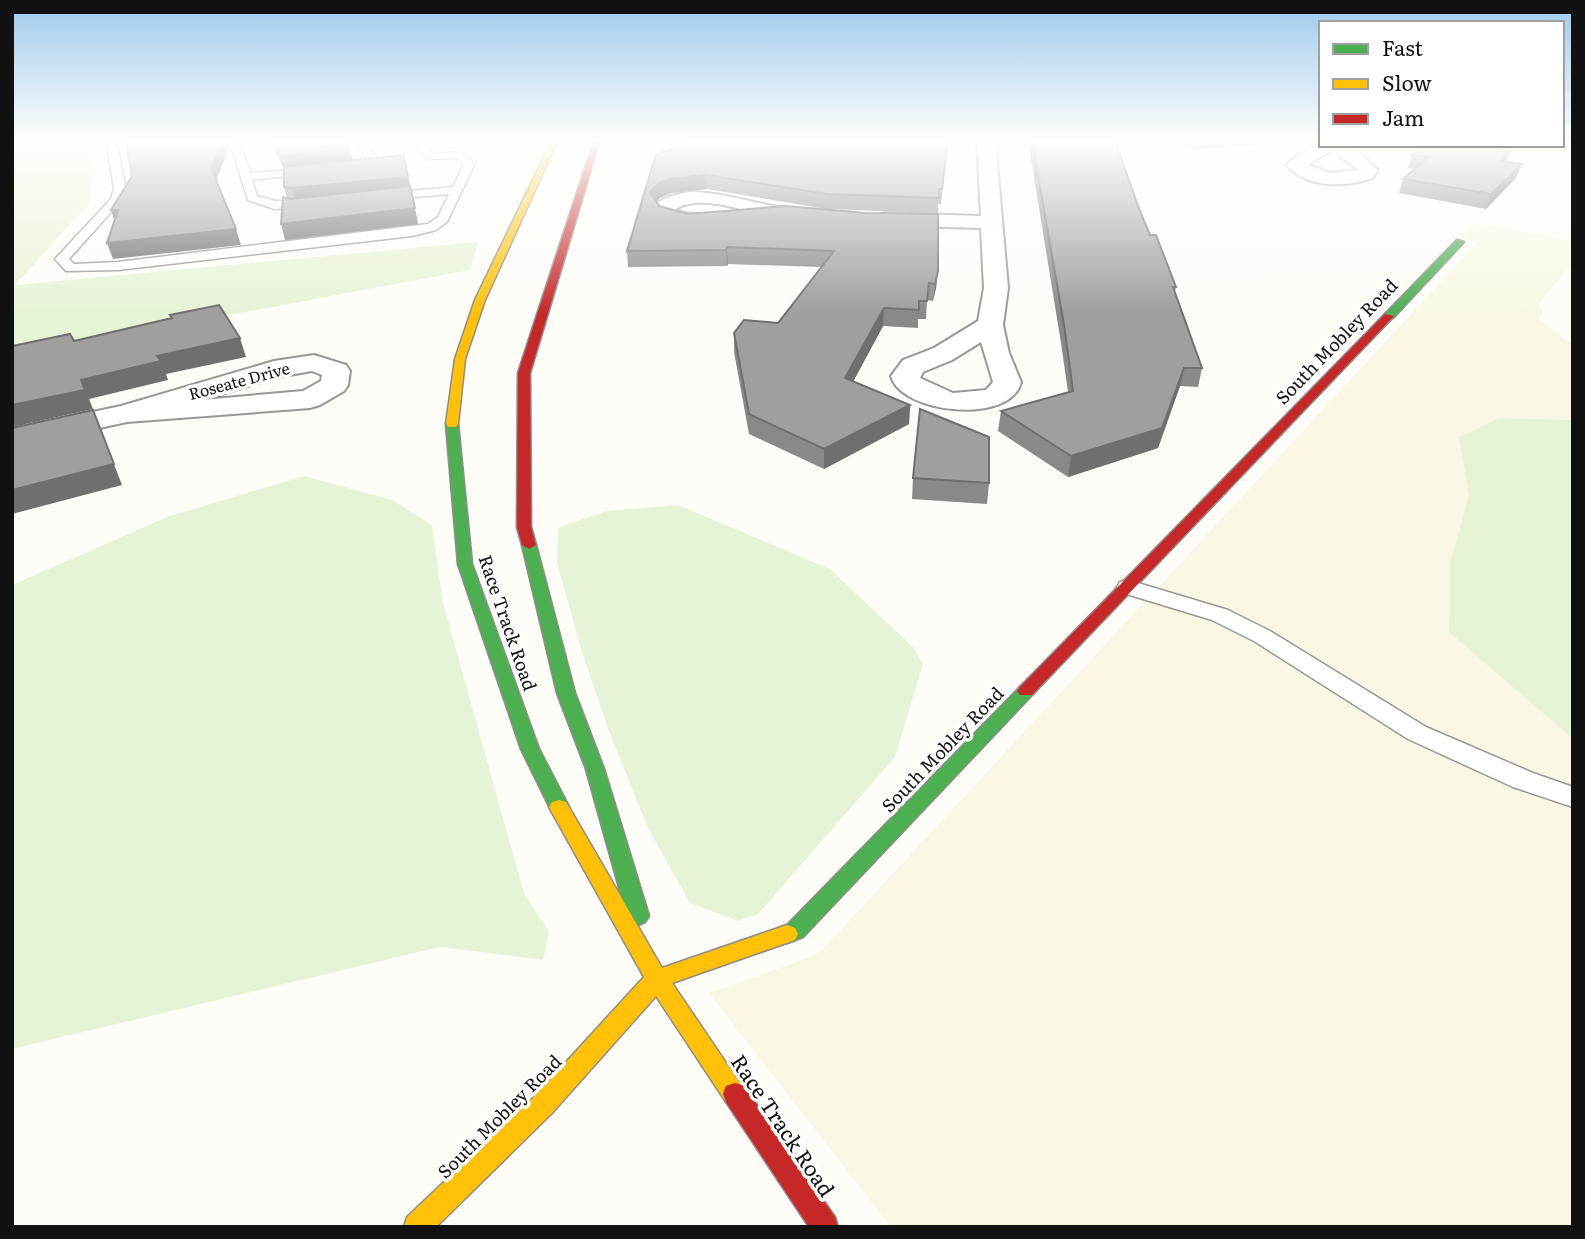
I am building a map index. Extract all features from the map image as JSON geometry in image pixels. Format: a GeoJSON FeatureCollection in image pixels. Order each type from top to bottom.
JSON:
{"type":"FeatureCollection","features":[{"type":"Feature","properties":{"kind":"main road","name":"Race Track Road"},"geometry":{"type":"LineString","coordinates":[[532,198],[511,250],[480,300],[460,359],[451,417],[465,564],[530,749],[571,830],[657,979],[825,1227]]}},
{"type":"Feature","properties":{"kind":"main road","name":"Race Track Road"},"geometry":{"type":"LineString","coordinates":[[577,198],[557,248],[524,373],[524,527],[566,693],[595,769],[657,979]]}},
{"type":"Feature","properties":{"kind":"main road","name":"South Mobley Road"},"geometry":{"type":"LineString","coordinates":[[418,1227],[543,1105],[657,979],[795,931],[1460,242]]}},
{"type":"Feature","properties":{"kind":"street"},"geometry":{"type":"LineString","coordinates":[[989,198],[996,288],[990,325]]}},
{"type":"Feature","properties":{"kind":"street"},"geometry":{"type":"LineString","coordinates":[[782,214],[837,217]]}},
{"type":"Feature","properties":{"kind":"street"},"geometry":{"type":"LineString","coordinates":[[864,218],[990,222]]}},
{"type":"Feature","properties":{"kind":"street","name":"Roseate Drive"},"geometry":{"type":"LineString","coordinates":[[12,438],[127,413],[274,369],[314,363],[336,371],[334,385],[310,399],[127,413]]}},
{"type":"Feature","properties":{"kind":"lane"},"geometry":{"type":"LineString","coordinates":[[117,198],[62,259],[71,268],[118,266],[412,232],[432,228],[443,219],[452,198]]}},
{"type":"Feature","properties":{"kind":"lane"},"geometry":{"type":"LineString","coordinates":[[252,198],[285,206],[322,204]]}},
{"type":"Feature","properties":{"kind":"lane"},"geometry":{"type":"LineString","coordinates":[[1128,586],[1220,615],[1262,636],[1417,733],[1523,780],[1573,797]]}},
{"type":"Feature","properties":{"kind":"shaded area"},"geometry":{"type":"Polygon","coordinates":[[[1475,223],[1573,240],[1573,262],[1539,303],[1543,312],[1539,320],[1573,345],[1573,420],[1499,418],[1460,437],[1469,495],[1450,562],[1449,631],[1573,739],[1573,1227],[891,1227],[709,993],[811,957],[823,949],[1478,242],[1460,238],[1475,223]]]}},
{"type":"Feature","properties":{"kind":"green space"},"geometry":{"type":"Polygon","coordinates":[[[12,198],[91,198],[15,285],[478,242],[470,270],[224,316],[12,370],[12,198]]]}},
{"type":"Feature","properties":{"kind":"green space"},"geometry":{"type":"Polygon","coordinates":[[[1499,418],[1573,420],[1573,739],[1449,632],[1450,562],[1469,495],[1459,437],[1499,418]]]}},
{"type":"Feature","properties":{"kind":"green space"},"geometry":{"type":"Polygon","coordinates":[[[304,476],[392,500],[432,525],[443,603],[524,893],[549,932],[543,960],[440,947],[12,1049],[12,585],[167,517],[304,476]]]}},
{"type":"Feature","properties":{"kind":"green space"},"geometry":{"type":"Polygon","coordinates":[[[678,505],[830,569],[914,648],[923,664],[895,757],[758,914],[738,921],[690,903],[648,828],[609,731],[581,649],[557,563],[558,528],[606,511],[678,505]]]}},
{"type":"Feature","properties":{"kind":"building"},"geometry":{"type":"Polygon","coordinates":[[[119,198],[223,198],[236,229],[107,243],[118,210],[111,210],[119,198]]]}},
{"type":"Feature","properties":{"kind":"building"},"geometry":{"type":"Polygon","coordinates":[[[283,198],[413,198],[415,208],[281,224],[283,198]]]}},
{"type":"Feature","properties":{"kind":"building"},"geometry":{"type":"Polygon","coordinates":[[[643,198],[654,198],[659,206],[688,214],[786,206],[866,213],[938,214],[938,271],[935,284],[929,283],[927,301],[919,301],[919,310],[884,308],[845,378],[910,405],[824,449],[749,414],[734,333],[744,320],[778,323],[834,251],[727,247],[726,250],[627,251],[643,198]]]}},
{"type":"Feature","properties":{"kind":"building"},"geometry":{"type":"Polygon","coordinates":[[[1042,198],[1135,198],[1150,235],[1156,235],[1202,368],[1184,368],[1162,428],[1071,456],[1001,411],[1073,391],[1042,198]]]}},
{"type":"Feature","properties":{"kind":"building"},"geometry":{"type":"Polygon","coordinates":[[[219,305],[240,338],[157,356],[161,361],[81,380],[85,390],[12,405],[12,346],[70,334],[74,341],[172,318],[170,315],[219,305]]]}},
{"type":"Feature","properties":{"kind":"building"},"geometry":{"type":"Polygon","coordinates":[[[920,409],[989,437],[989,483],[913,478],[920,409]]]}},
{"type":"Feature","properties":{"kind":"building"},"geometry":{"type":"Polygon","coordinates":[[[93,410],[114,464],[12,490],[12,428],[93,410]]]}},
{"type":"Feature","properties":{"kind":"traffic: fast"},"geometry":{"type":"LineString","coordinates":[[1389,316],[1460,242]]}},
{"type":"Feature","properties":{"kind":"traffic: fast"},"geometry":{"type":"LineString","coordinates":[[452,424],[465,564],[530,749],[559,807]]}},
{"type":"Feature","properties":{"kind":"traffic: fast"},"geometry":{"type":"LineString","coordinates":[[529,545],[566,693],[595,769],[638,916]]}},
{"type":"Feature","properties":{"kind":"traffic: fast"},"geometry":{"type":"LineString","coordinates":[[787,934],[795,931],[1026,691]]}},
{"type":"Feature","properties":{"kind":"traffic: slow"},"geometry":{"type":"LineString","coordinates":[[452,424],[460,359],[480,300],[528,198]]}},
{"type":"Feature","properties":{"kind":"traffic: slow"},"geometry":{"type":"LineString","coordinates":[[559,807],[657,979],[735,1094]]}},
{"type":"Feature","properties":{"kind":"traffic: slow"},"geometry":{"type":"LineString","coordinates":[[417,1227],[543,1105],[657,979],[787,934]]}},
{"type":"Feature","properties":{"kind":"traffic: jam"},"geometry":{"type":"LineString","coordinates":[[529,545],[524,527],[524,373],[579,198]]}},
{"type":"Feature","properties":{"kind":"traffic: jam"},"geometry":{"type":"LineString","coordinates":[[1026,691],[1389,316]]}},
{"type":"Feature","properties":{"kind":"traffic: jam"},"geometry":{"type":"LineString","coordinates":[[735,1094],[825,1227]]}}]}
